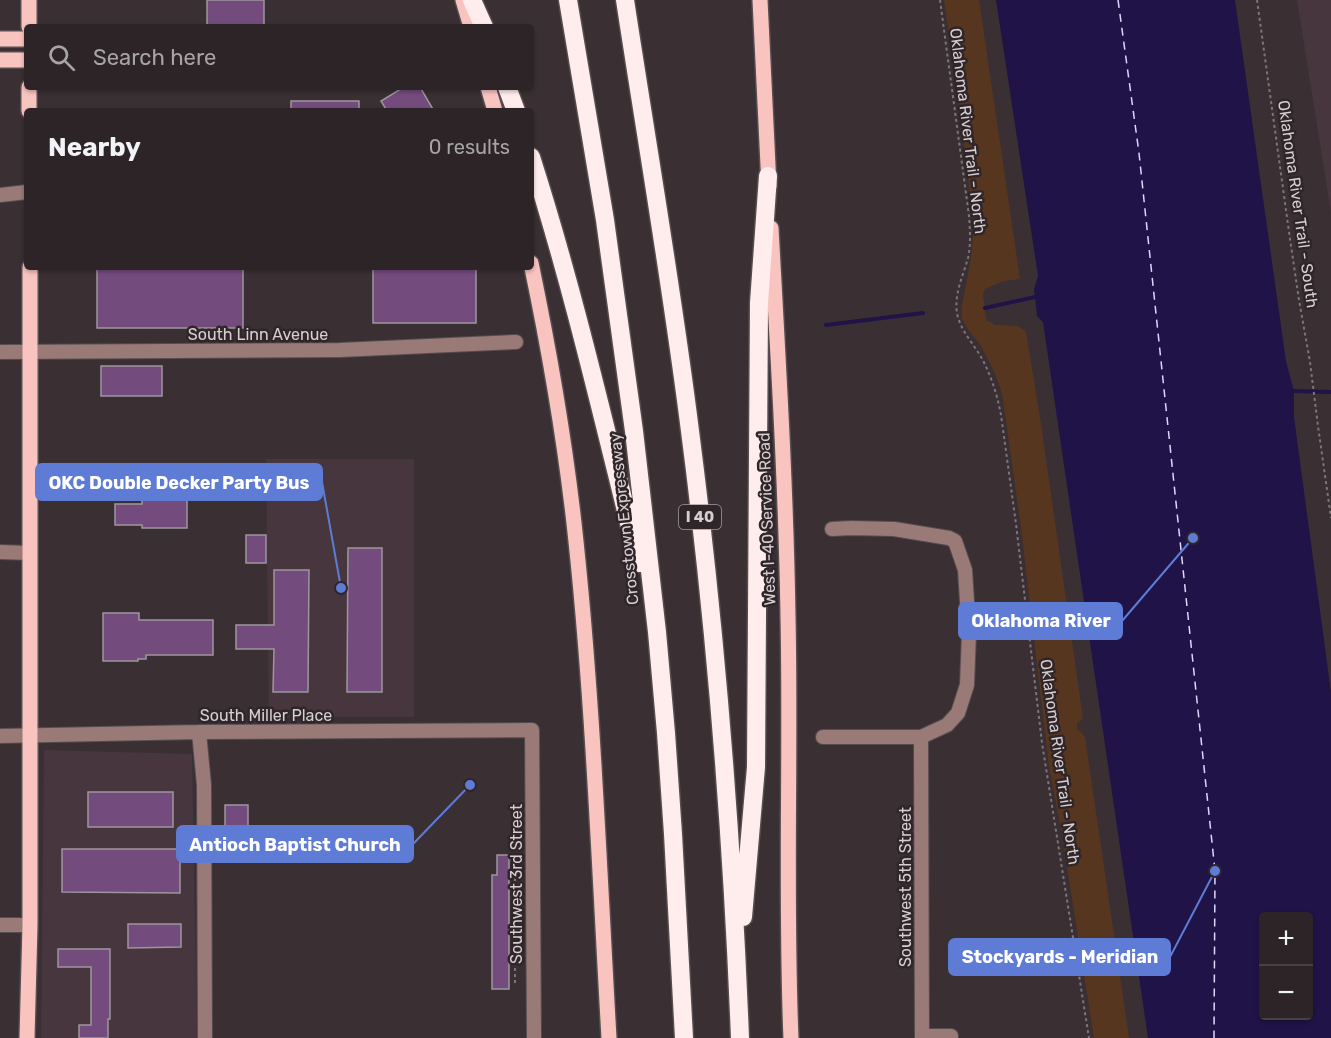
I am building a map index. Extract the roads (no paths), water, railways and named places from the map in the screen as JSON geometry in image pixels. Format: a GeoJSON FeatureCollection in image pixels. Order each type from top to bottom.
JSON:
{"type":"FeatureCollection","features":[{"type":"Feature","properties":{"kind":"highway"},"geometry":{"type":"LineString","coordinates":[[472,0],[483,24]]}},
{"type":"Feature","properties":{"kind":"highway","name":"I 40"},"geometry":{"type":"LineString","coordinates":[[625,0],[665,250],[690,433],[709,598],[725,770],[740,1038]]}},
{"type":"Feature","properties":{"kind":"highway","name":"Crosstown Expressway"},"geometry":{"type":"LineString","coordinates":[[568,3],[605,220],[634,431],[657,632],[673,834],[684,1038]]}},
{"type":"Feature","properties":{"kind":"highway"},"geometry":{"type":"LineString","coordinates":[[508,90],[515,108]]}},
{"type":"Feature","properties":{"kind":"highway"},"geometry":{"type":"LineString","coordinates":[[534,168],[570,288],[657,632]]}},
{"type":"Feature","properties":{"kind":"highway"},"geometry":{"type":"LineString","coordinates":[[738,982],[756,767],[759,303],[768,176]]}},
{"type":"Feature","properties":{"kind":"main road"},"geometry":{"type":"LineString","coordinates":[[29,0],[29,24]]}},
{"type":"Feature","properties":{"kind":"main road"},"geometry":{"type":"LineString","coordinates":[[463,0],[470,24]]}},
{"type":"Feature","properties":{"kind":"main road","name":"West I-40 Service Road"},"geometry":{"type":"LineString","coordinates":[[760,0],[788,616],[787,908],[791,1038]]}},
{"type":"Feature","properties":{"kind":"main road"},"geometry":{"type":"LineString","coordinates":[[0,39],[24,39]]}},
{"type":"Feature","properties":{"kind":"main road"},"geometry":{"type":"LineString","coordinates":[[0,60],[24,60]]}},
{"type":"Feature","properties":{"kind":"main road"},"geometry":{"type":"LineString","coordinates":[[29,90],[29,108]]}},
{"type":"Feature","properties":{"kind":"main road"},"geometry":{"type":"LineString","coordinates":[[489,90],[494,108]]}},
{"type":"Feature","properties":{"kind":"main road"},"geometry":{"type":"LineString","coordinates":[[27,1038],[30,925],[30,270]]}},
{"type":"Feature","properties":{"kind":"main road"},"geometry":{"type":"LineString","coordinates":[[532,270],[550,358],[574,523],[591,722],[609,1038]]}},
{"type":"Feature","properties":{"kind":"street"},"geometry":{"type":"LineString","coordinates":[[0,195],[24,192]]}},
{"type":"Feature","properties":{"kind":"street","name":"South Linn Avenue"},"geometry":{"type":"LineString","coordinates":[[0,352],[340,350],[516,342]]}},
{"type":"Feature","properties":{"kind":"street"},"geometry":{"type":"LineString","coordinates":[[823,737],[921,736],[947,725],[953,719],[958,713],[967,685],[968,610],[965,570],[955,542],[949,538],[894,529],[832,529]]}},
{"type":"Feature","properties":{"kind":"street"},"geometry":{"type":"LineString","coordinates":[[0,552],[30,553]]}},
{"type":"Feature","properties":{"kind":"street","name":"South Miller Place"},"geometry":{"type":"LineString","coordinates":[[0,735],[532,730]]}},
{"type":"Feature","properties":{"kind":"street","name":"Southwest 3rd Street"},"geometry":{"type":"LineString","coordinates":[[532,730],[534,1038]]}},
{"type":"Feature","properties":{"kind":"street"},"geometry":{"type":"LineString","coordinates":[[199,732],[204,784],[206,1038]]}},
{"type":"Feature","properties":{"kind":"street","name":"Southwest 5th Street"},"geometry":{"type":"LineString","coordinates":[[921,736],[922,1037]]}},
{"type":"Feature","properties":{"kind":"street"},"geometry":{"type":"LineString","coordinates":[[0,925],[30,925]]}},
{"type":"Feature","properties":{"kind":"street"},"geometry":{"type":"LineString","coordinates":[[922,1037],[951,1036]]}},
{"type":"Feature","properties":{"kind":"waterway"},"geometry":{"type":"LineString","coordinates":[[985,308],[1035,297]]}},
{"type":"Feature","properties":{"kind":"waterway"},"geometry":{"type":"LineString","coordinates":[[826,325],[923,313]]}},
{"type":"Feature","properties":{"kind":"waterway"},"geometry":{"type":"LineString","coordinates":[[1294,391],[1331,392]]}},
{"type":"Feature","properties":{"kind":"place","name":"Oklahoma River"},"geometry":{"type":"Point","coordinates":[1193,538]}},
{"type":"Feature","properties":{"kind":"place","name":"OKC Double Decker Party Bus"},"geometry":{"type":"Point","coordinates":[341,588]}},
{"type":"Feature","properties":{"kind":"place","name":"Antioch Baptist Church"},"geometry":{"type":"Point","coordinates":[470,785]}},
{"type":"Feature","properties":{"kind":"place","name":"Stockyards - Meridian"},"geometry":{"type":"Point","coordinates":[1215,871]}}]}
